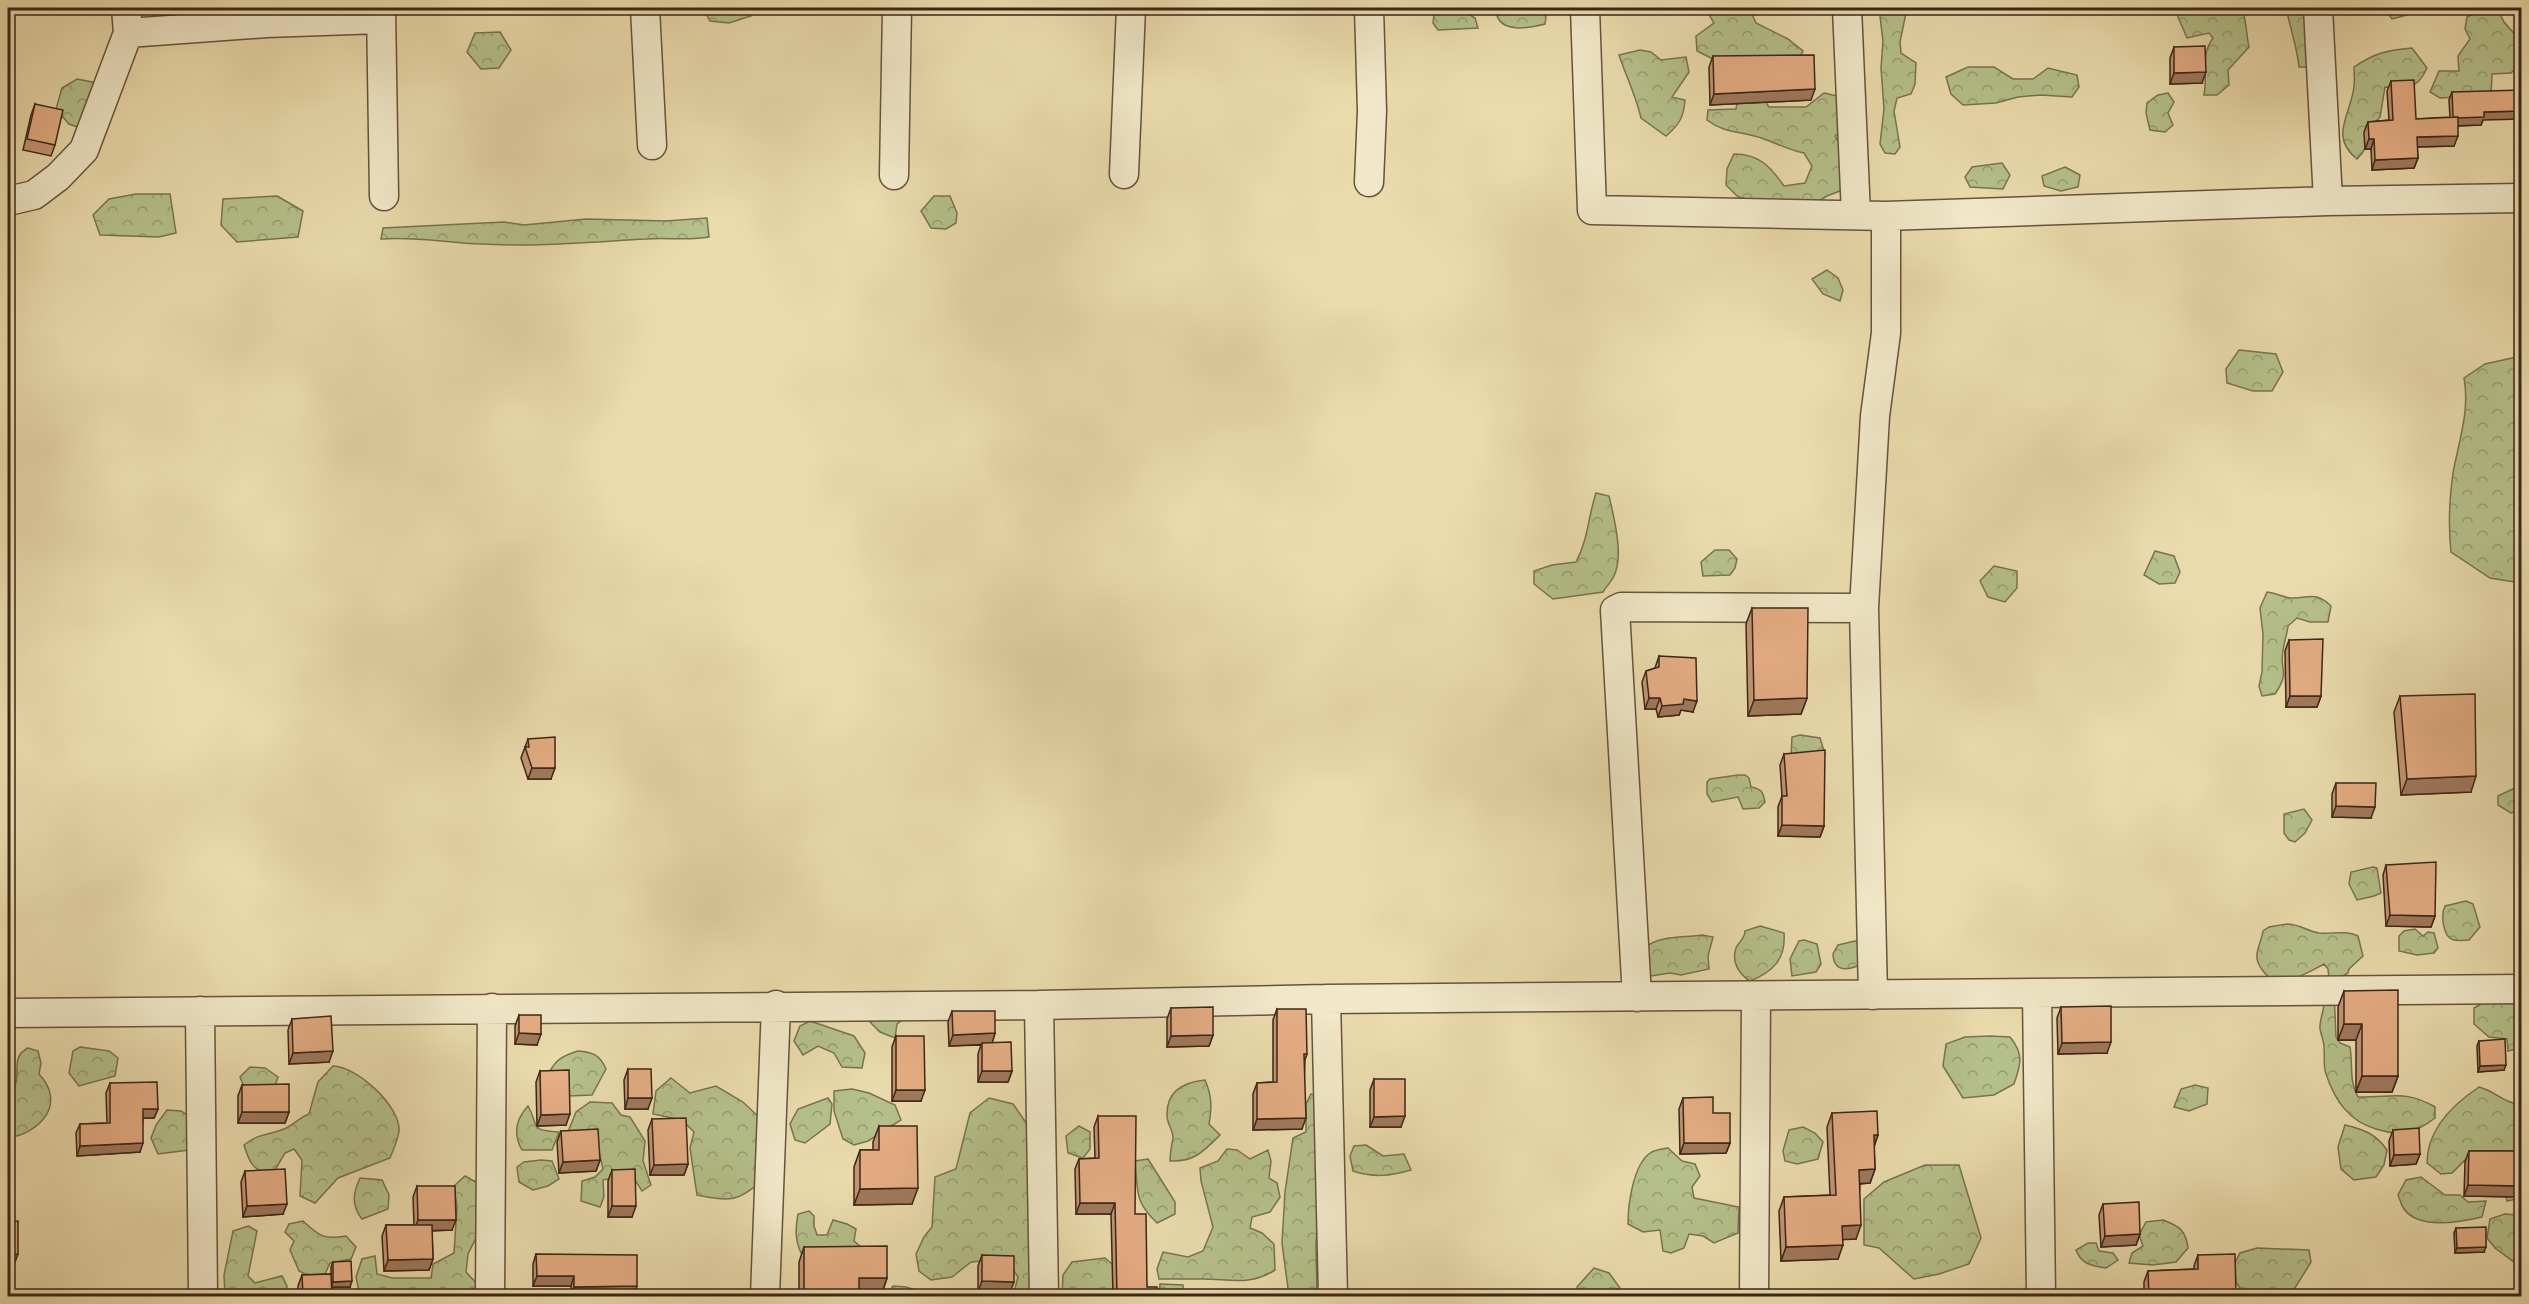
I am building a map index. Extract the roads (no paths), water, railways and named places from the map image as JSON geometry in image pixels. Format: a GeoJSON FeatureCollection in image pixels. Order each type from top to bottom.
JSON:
{"type":"FeatureCollection","features":[{"type":"Feature","properties":{"kind":"street"},"geometry":{"type":"LineString","coordinates":[[645,8],[652,144]]}},
{"type":"Feature","properties":{"kind":"street"},"geometry":{"type":"LineString","coordinates":[[894,175],[897,8]]}},
{"type":"Feature","properties":{"kind":"street"},"geometry":{"type":"LineString","coordinates":[[1124,174],[1131,8]]}},
{"type":"Feature","properties":{"kind":"street"},"geometry":{"type":"LineString","coordinates":[[1369,8],[1372,111],[1369,182]]}},
{"type":"Feature","properties":{"kind":"street"},"geometry":{"type":"LineString","coordinates":[[1585,8],[1592,210],[1886,216],[2328,201],[2522,198]]}},
{"type":"Feature","properties":{"kind":"street"},"geometry":{"type":"LineString","coordinates":[[1847,8],[1856,215]]}},
{"type":"Feature","properties":{"kind":"street"},"geometry":{"type":"LineString","coordinates":[[2318,8],[2328,201]]}},
{"type":"Feature","properties":{"kind":"street"},"geometry":{"type":"LineString","coordinates":[[8,201],[34,195],[58,177],[84,150],[127,20],[254,23],[381,13],[384,196]]}},
{"type":"Feature","properties":{"kind":"street"},"geometry":{"type":"LineString","coordinates":[[1874,995],[1864,608],[1875,416],[1886,333],[1886,216]]}},
{"type":"Feature","properties":{"kind":"street"},"geometry":{"type":"LineString","coordinates":[[1637,997],[1616,610],[1621,607],[1864,608]]}},
{"type":"Feature","properties":{"kind":"street"},"geometry":{"type":"LineString","coordinates":[[8,1013],[776,1005],[1039,1005],[1326,999],[2522,989]]}},
{"type":"Feature","properties":{"kind":"street"},"geometry":{"type":"LineString","coordinates":[[2037,993],[2041,1296]]}},
{"type":"Feature","properties":{"kind":"street"},"geometry":{"type":"LineString","coordinates":[[1754,1296],[1756,996]]}},
{"type":"Feature","properties":{"kind":"street"},"geometry":{"type":"LineString","coordinates":[[1326,999],[1333,1296]]}},
{"type":"Feature","properties":{"kind":"street"},"geometry":{"type":"LineString","coordinates":[[765,1296],[776,1005]]}},
{"type":"Feature","properties":{"kind":"street"},"geometry":{"type":"LineString","coordinates":[[1039,1005],[1044,1296]]}},
{"type":"Feature","properties":{"kind":"street"},"geometry":{"type":"LineString","coordinates":[[490,1296],[492,1008]]}},
{"type":"Feature","properties":{"kind":"street"},"geometry":{"type":"LineString","coordinates":[[200,1011],[204,1296]]}}]}
